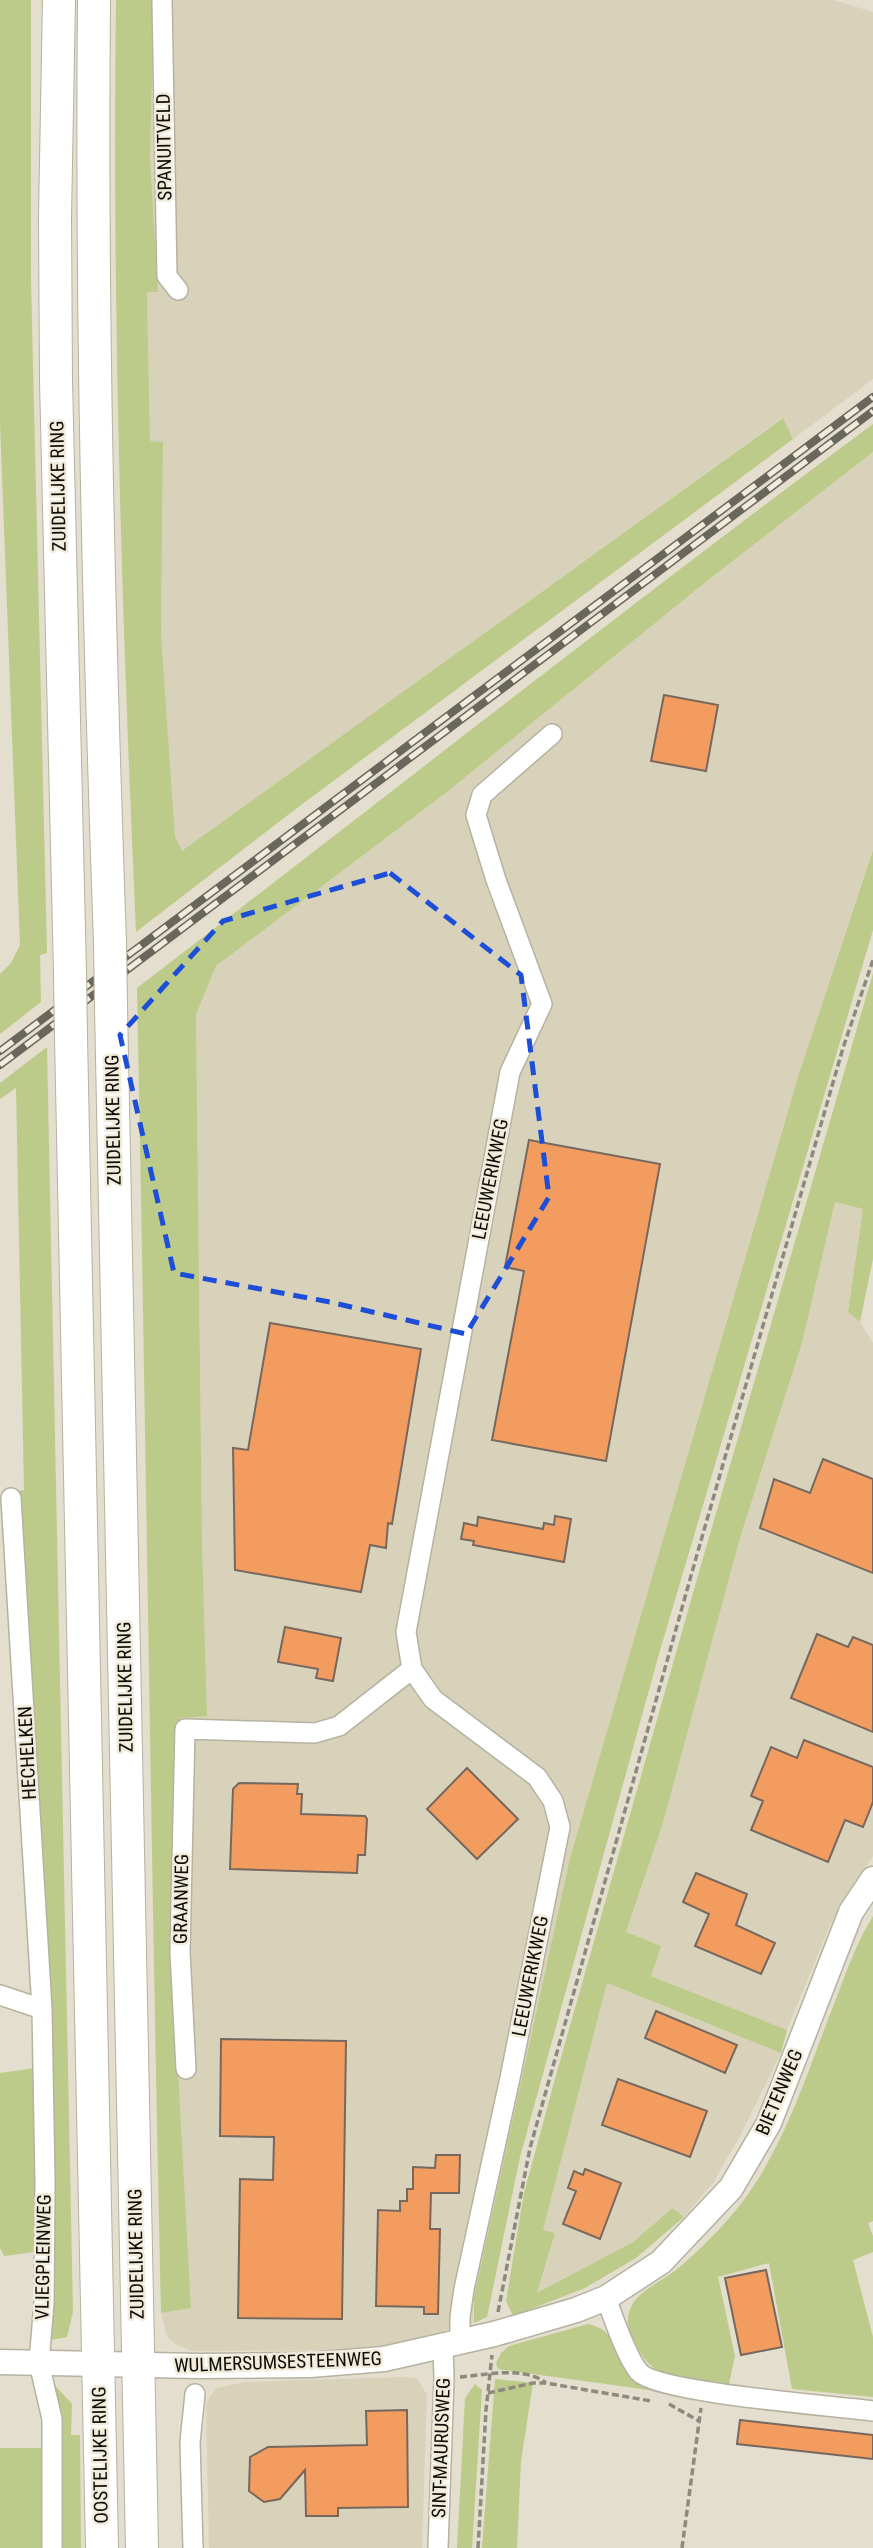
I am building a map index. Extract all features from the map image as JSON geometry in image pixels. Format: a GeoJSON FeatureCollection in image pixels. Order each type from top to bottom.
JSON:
{"type":"FeatureCollection","features":[{"type":"Feature","properties":{"kind":"highway","name":"ZUIDELIJKE RING"},"geometry":{"type":"LineString","coordinates":[[59,0],[55,217],[56,380],[98,2363]]}},
{"type":"Feature","properties":{"kind":"highway","name":"ZUIDELIJKE RING"},"geometry":{"type":"LineString","coordinates":[[94,0],[93,297],[100,657],[110,943],[140,2366]]}},
{"type":"Feature","properties":{"kind":"highway","name":"OOSTELIJKE RING"},"geometry":{"type":"LineString","coordinates":[[98,2363],[102,2548]]}},
{"type":"Feature","properties":{"kind":"highway","name":"OOSTELIJKE RING"},"geometry":{"type":"LineString","coordinates":[[140,2366],[142,2548]]}},
{"type":"Feature","properties":{"kind":"street","name":"SPANUITVELD"},"geometry":{"type":"LineString","coordinates":[[162,0],[167,276],[178,290]]}},
{"type":"Feature","properties":{"kind":"street","name":"LEEUWERIKWEG"},"geometry":{"type":"LineString","coordinates":[[451,2345],[460,2317],[560,1827],[553,1801],[537,1777],[433,1699],[412,1669],[406,1632],[510,1072],[542,1004],[496,880],[476,816],[482,795],[552,734]]}},
{"type":"Feature","properties":{"kind":"street","name":"HECHELKEN"},"geometry":{"type":"LineString","coordinates":[[11,1498],[42,2009]]}},
{"type":"Feature","properties":{"kind":"street","name":"GRAANWEG"},"geometry":{"type":"LineString","coordinates":[[186,2069],[180,1952],[185,1729],[315,1733],[339,1726],[412,1669]]}},
{"type":"Feature","properties":{"kind":"street","name":"BIETENWEG"},"geometry":{"type":"LineString","coordinates":[[606,2298],[661,2262],[731,2188],[769,2123],[851,1912],[873,1879]]}},
{"type":"Feature","properties":{"kind":"street"},"geometry":{"type":"LineString","coordinates":[[0,1995],[42,2009]]}},
{"type":"Feature","properties":{"kind":"street","name":"VLIEGPLEINWEG"},"geometry":{"type":"LineString","coordinates":[[42,2009],[44,2302],[39,2362],[52,2419],[52,2548]]}},
{"type":"Feature","properties":{"kind":"street","name":"WULMERSUMSESTEENWEG"},"geometry":{"type":"LineString","coordinates":[[0,2362],[140,2366],[384,2360],[494,2334],[576,2310],[606,2298]]}},
{"type":"Feature","properties":{"kind":"street"},"geometry":{"type":"LineString","coordinates":[[606,2298],[639,2372],[651,2381],[703,2392],[873,2411]]}},
{"type":"Feature","properties":{"kind":"street","name":"SINT-MAURUSWEG"},"geometry":{"type":"LineString","coordinates":[[438,2548],[444,2378],[451,2345]]}},
{"type":"Feature","properties":{"kind":"street"},"geometry":{"type":"LineString","coordinates":[[193,2548],[190,2442],[195,2394]]}},
{"type":"Feature","properties":{"kind":"path"},"geometry":{"type":"LineString","coordinates":[[494,2334],[530,2148],[709,1512],[844,1048],[873,960]]}},
{"type":"Feature","properties":{"kind":"path"},"geometry":{"type":"LineString","coordinates":[[444,2378],[480,2375],[491,2371],[537,2376],[546,2383]]}},
{"type":"Feature","properties":{"kind":"path"},"geometry":{"type":"LineString","coordinates":[[478,2548],[491,2371]]}},
{"type":"Feature","properties":{"kind":"path"},"geometry":{"type":"LineString","coordinates":[[488,2393],[533,2383],[546,2383],[655,2401]]}},
{"type":"Feature","properties":{"kind":"path"},"geometry":{"type":"LineString","coordinates":[[667,2403],[699,2421],[682,2548]]}},
{"type":"Feature","properties":{"kind":"highlighted area"},"geometry":{"type":"Polygon","coordinates":[[[390,873],[521,975],[549,1197],[466,1334],[330,1302],[174,1273],[120,1035],[223,921],[390,873]]]}},
{"type":"Feature","properties":{"kind":"shaded area"},"geometry":{"type":"Polygon","coordinates":[[[154,0],[834,0],[873,12],[873,379],[793,439],[782,418],[182,852],[175,838],[161,634],[163,442],[150,441],[147,292],[158,292],[150,158],[154,0]]]}},
{"type":"Feature","properties":{"kind":"shaded area"},"geometry":{"type":"Polygon","coordinates":[[[873,452],[873,850],[798,1077],[570,1858],[474,2297],[473,2323],[446,2330],[435,2338],[355,2350],[192,2351],[175,2344],[167,2337],[161,2313],[191,2308],[172,1961],[180,1718],[207,1715],[202,1540],[196,1016],[216,966],[447,792],[707,581],[873,452]]]}},
{"type":"Feature","properties":{"kind":"shaded area"},"geometry":{"type":"Polygon","coordinates":[[[835,1202],[863,1209],[848,1312],[860,1322],[873,1343],[873,1856],[829,1927],[787,2030],[651,1976],[626,1932],[663,1823],[740,1538],[802,1343],[835,1202]]]}},
{"type":"Feature","properties":{"kind":"shaded area"},"geometry":{"type":"Polygon","coordinates":[[[607,1983],[781,2053],[713,2183],[684,2217],[671,2208],[633,2242],[537,2294],[555,2233],[543,2230],[607,1983]]]}},
{"type":"Feature","properties":{"kind":"shaded area"},"geometry":{"type":"Polygon","coordinates":[[[417,2378],[427,2395],[422,2548],[209,2548],[206,2403],[216,2388],[245,2382],[417,2378]]]}},
{"type":"Feature","properties":{"kind":"green space"},"geometry":{"type":"Polygon","coordinates":[[[0,0],[31,0],[31,280],[47,953],[40,955],[41,1002],[0,1034],[0,974],[11,963],[20,945],[0,423],[0,0]]]}},
{"type":"Feature","properties":{"kind":"green space"},"geometry":{"type":"Polygon","coordinates":[[[116,0],[154,0],[150,158],[158,292],[147,292],[150,441],[163,442],[161,634],[175,837],[182,851],[783,418],[793,439],[297,808],[136,932],[119,466],[115,233],[116,0]]]}},
{"type":"Feature","properties":{"kind":"green space"},"geometry":{"type":"Polygon","coordinates":[[[873,424],[873,452],[707,581],[447,792],[216,966],[196,1015],[202,1540],[207,1716],[180,1718],[172,1961],[191,2308],[161,2313],[137,988],[873,424]]]}},
{"type":"Feature","properties":{"kind":"green space"},"geometry":{"type":"Polygon","coordinates":[[[873,850],[873,930],[659,1654],[520,2157],[487,2317],[474,2323],[474,2297],[570,1858],[798,1077],[873,850]]]}},
{"type":"Feature","properties":{"kind":"green space"},"geometry":{"type":"Polygon","coordinates":[[[873,973],[873,1259],[860,1322],[848,1312],[863,1209],[835,1202],[802,1343],[740,1538],[663,1823],[626,1932],[661,1946],[651,1976],[787,2030],[781,2053],[607,1983],[543,2230],[555,2233],[537,2293],[633,2242],[672,2208],[684,2217],[636,2258],[585,2288],[513,2316],[506,2301],[524,2193],[699,1572],[873,973]]]}},
{"type":"Feature","properties":{"kind":"green space"},"geometry":{"type":"Polygon","coordinates":[[[47,1047],[73,2312],[67,2337],[51,2340],[50,2082],[18,1491],[24,1490],[16,1088],[0,1099],[0,1083],[47,1047]]]}},
{"type":"Feature","properties":{"kind":"green space"},"geometry":{"type":"Polygon","coordinates":[[[873,1916],[873,2221],[868,2223],[873,2236],[873,2252],[853,2260],[873,2337],[873,2397],[792,2389],[769,2263],[718,2277],[735,2356],[729,2384],[686,2381],[662,2373],[643,2356],[631,2335],[629,2312],[641,2294],[676,2270],[711,2237],[736,2210],[759,2178],[785,2127],[850,1964],[873,1916]]]}},
{"type":"Feature","properties":{"kind":"green space"},"geometry":{"type":"Polygon","coordinates":[[[36,2068],[34,2252],[4,2256],[0,2248],[0,2073],[36,2068]]]}},
{"type":"Feature","properties":{"kind":"green space"},"geometry":{"type":"Polygon","coordinates":[[[588,2324],[608,2335],[624,2365],[649,2390],[498,2369],[496,2363],[501,2353],[509,2346],[588,2324]]]}},
{"type":"Feature","properties":{"kind":"green space"},"geometry":{"type":"Polygon","coordinates":[[[495,2379],[533,2383],[521,2461],[517,2548],[482,2548],[495,2379]]]}},
{"type":"Feature","properties":{"kind":"green space"},"geometry":{"type":"Polygon","coordinates":[[[52,2382],[72,2404],[71,2435],[80,2435],[81,2548],[58,2548],[52,2382]]]}},
{"type":"Feature","properties":{"kind":"green space"},"geometry":{"type":"Polygon","coordinates":[[[475,2384],[482,2390],[472,2548],[457,2548],[465,2398],[475,2384]]]}},
{"type":"Feature","properties":{"kind":"green space"},"geometry":{"type":"Polygon","coordinates":[[[0,2448],[45,2448],[43,2548],[0,2548],[0,2448]]]}},
{"type":"Feature","properties":{"kind":"building"},"geometry":{"type":"Polygon","coordinates":[[[664,695],[718,705],[706,771],[651,761],[664,695]]]}},
{"type":"Feature","properties":{"kind":"building"},"geometry":{"type":"Polygon","coordinates":[[[529,1140],[660,1164],[606,1461],[492,1440],[524,1271],[505,1267],[529,1140]]]}},
{"type":"Feature","properties":{"kind":"building"},"geometry":{"type":"Polygon","coordinates":[[[270,1323],[421,1349],[392,1524],[388,1523],[386,1548],[370,1545],[361,1592],[235,1570],[233,1448],[248,1450],[270,1323]]]}},
{"type":"Feature","properties":{"kind":"building"},"geometry":{"type":"Polygon","coordinates":[[[823,1459],[873,1479],[873,1573],[760,1528],[774,1479],[810,1493],[823,1459]]]}},
{"type":"Feature","properties":{"kind":"building"},"geometry":{"type":"Polygon","coordinates":[[[555,1516],[571,1519],[564,1562],[473,1545],[474,1541],[461,1539],[464,1523],[477,1526],[478,1517],[543,1529],[544,1523],[554,1525],[555,1516]]]}},
{"type":"Feature","properties":{"kind":"building"},"geometry":{"type":"Polygon","coordinates":[[[285,1627],[341,1638],[333,1681],[316,1678],[318,1669],[278,1662],[285,1627]]]}},
{"type":"Feature","properties":{"kind":"building"},"geometry":{"type":"Polygon","coordinates":[[[817,1634],[848,1647],[853,1637],[873,1645],[873,1732],[791,1698],[817,1634]]]}},
{"type":"Feature","properties":{"kind":"building"},"geometry":{"type":"Polygon","coordinates":[[[804,1740],[873,1767],[873,1802],[863,1827],[845,1820],[828,1862],[751,1830],[763,1801],[751,1796],[771,1747],[797,1758],[804,1740]]]}},
{"type":"Feature","properties":{"kind":"building"},"geometry":{"type":"Polygon","coordinates":[[[467,1768],[518,1819],[477,1859],[427,1809],[467,1768]]]}},
{"type":"Feature","properties":{"kind":"building"},"geometry":{"type":"Polygon","coordinates":[[[239,1783],[298,1784],[297,1794],[302,1794],[301,1814],[365,1816],[365,1855],[358,1855],[357,1873],[230,1869],[233,1789],[239,1783]]]}},
{"type":"Feature","properties":{"kind":"building"},"geometry":{"type":"Polygon","coordinates":[[[696,1873],[747,1894],[736,1925],[775,1943],[761,1974],[695,1946],[709,1914],[683,1902],[696,1873]]]}},
{"type":"Feature","properties":{"kind":"building"},"geometry":{"type":"Polygon","coordinates":[[[656,2011],[737,2045],[725,2073],[645,2038],[656,2011]]]}},
{"type":"Feature","properties":{"kind":"building"},"geometry":{"type":"Polygon","coordinates":[[[221,2039],[346,2041],[342,2319],[238,2318],[240,2179],[273,2180],[274,2137],[220,2136],[221,2039]]]}},
{"type":"Feature","properties":{"kind":"building"},"geometry":{"type":"Polygon","coordinates":[[[618,2079],[707,2111],[690,2157],[602,2125],[618,2079]]]}},
{"type":"Feature","properties":{"kind":"building"},"geometry":{"type":"Polygon","coordinates":[[[436,2155],[460,2155],[459,2193],[431,2193],[430,2229],[440,2229],[438,2314],[424,2314],[424,2307],[376,2306],[378,2210],[400,2211],[400,2201],[407,2201],[407,2189],[413,2189],[413,2167],[435,2168],[436,2155]]]}},
{"type":"Feature","properties":{"kind":"building"},"geometry":{"type":"Polygon","coordinates":[[[585,2169],[621,2183],[600,2239],[563,2224],[576,2191],[568,2188],[574,2171],[583,2175],[585,2169]]]}},
{"type":"Feature","properties":{"kind":"building"},"geometry":{"type":"Polygon","coordinates":[[[766,2270],[782,2347],[741,2355],[725,2278],[766,2270]]]}},
{"type":"Feature","properties":{"kind":"building"},"geometry":{"type":"Polygon","coordinates":[[[407,2410],[408,2507],[338,2508],[338,2516],[306,2516],[305,2470],[280,2499],[264,2502],[249,2491],[250,2457],[268,2447],[367,2445],[366,2411],[407,2410]]]}},
{"type":"Feature","properties":{"kind":"building"},"geometry":{"type":"Polygon","coordinates":[[[740,2420],[873,2435],[873,2459],[737,2444],[740,2420]]]}},
{"type":"Feature","properties":{"kind":"railway"},"geometry":{"type":"LineString","coordinates":[[0,1051],[873,397]]}},
{"type":"Feature","properties":{"kind":"railway"},"geometry":{"type":"LineString","coordinates":[[0,1065],[873,411]]}}]}
